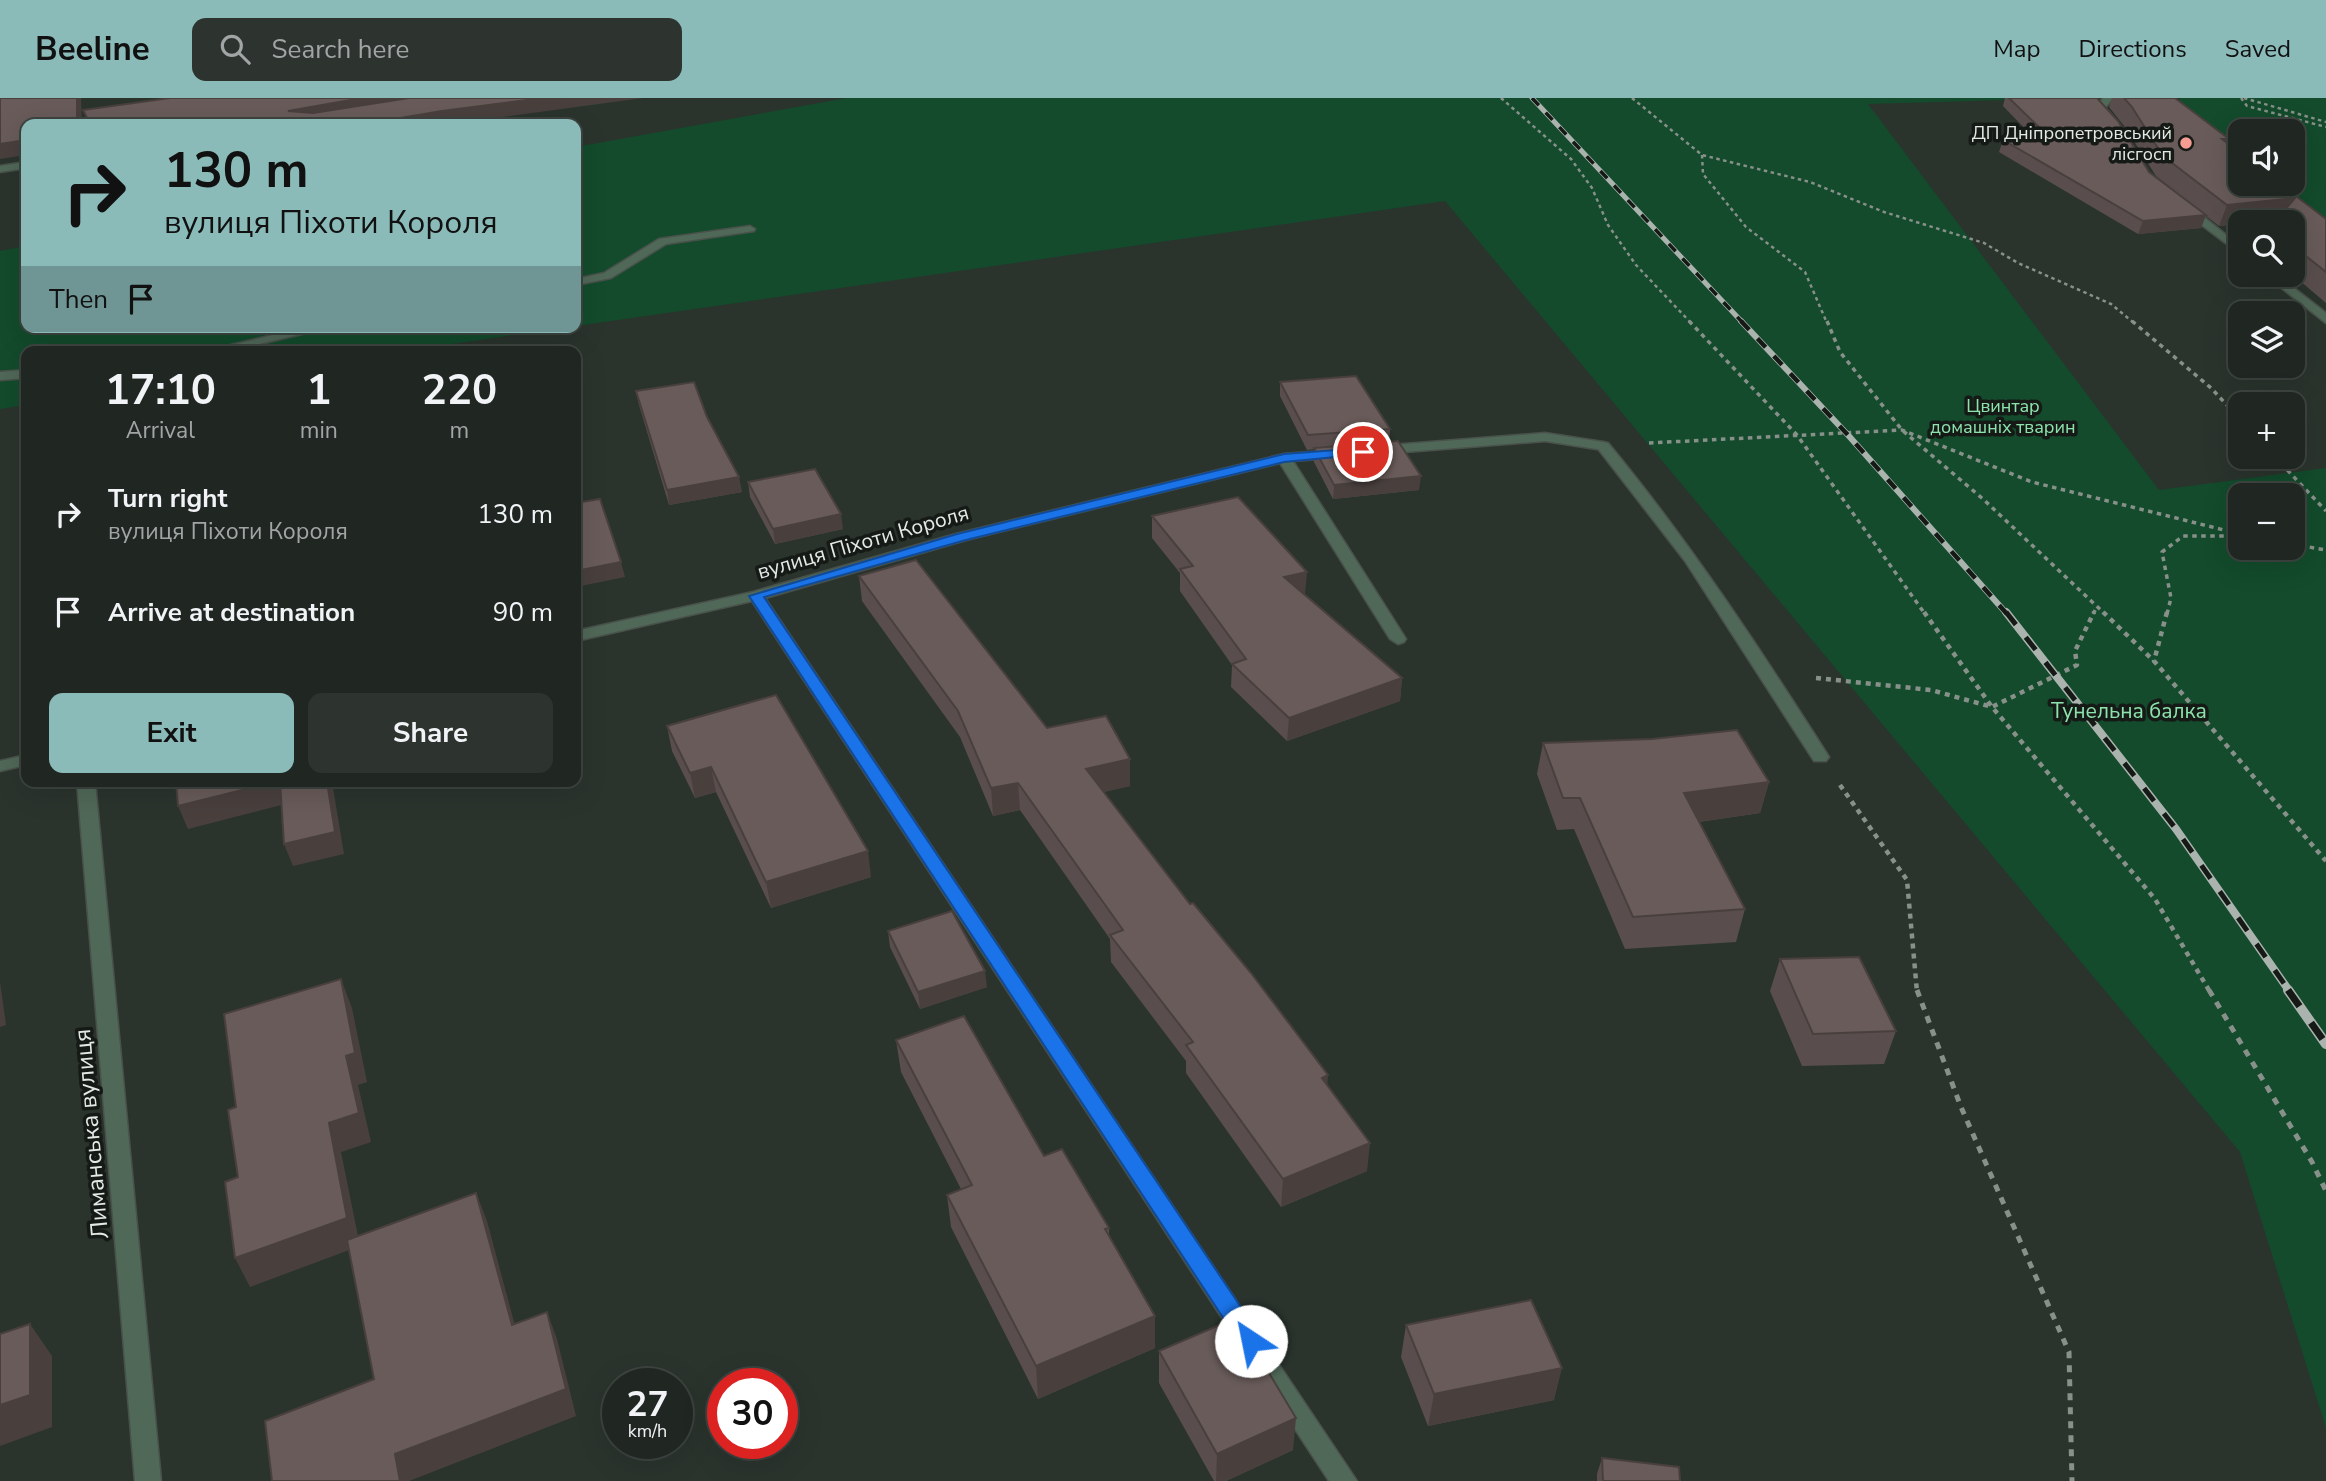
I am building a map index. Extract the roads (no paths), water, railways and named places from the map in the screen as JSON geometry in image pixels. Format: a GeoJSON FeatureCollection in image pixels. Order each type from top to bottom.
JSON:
{"type":"FeatureCollection","features":[{"type":"Feature","properties":{"kind":"street"},"geometry":{"type":"LineString","coordinates":[[2108,98],[2100,108],[2120,130]]}},
{"type":"Feature","properties":{"kind":"street"},"geometry":{"type":"LineString","coordinates":[[0,169],[21,166]]}},
{"type":"Feature","properties":{"kind":"street"},"geometry":{"type":"LineString","coordinates":[[2180,204],[2228,242]]}},
{"type":"Feature","properties":{"kind":"street"},"geometry":{"type":"LineString","coordinates":[[581,281],[607,276],[663,241],[750,229]]}},
{"type":"Feature","properties":{"kind":"street"},"geometry":{"type":"LineString","coordinates":[[2285,287],[2326,319]]}},
{"type":"Feature","properties":{"kind":"street"},"geometry":{"type":"LineString","coordinates":[[236,346],[298,333]]}},
{"type":"Feature","properties":{"kind":"street"},"geometry":{"type":"LineString","coordinates":[[0,376],[21,374]]}},
{"type":"Feature","properties":{"kind":"street","name":"вулиця Піхоти Короля"},"geometry":{"type":"LineString","coordinates":[[581,635],[756,596],[961,537],[1284,458],[1545,437],[1603,446],[1642,490],[1742,631],[1820,757]]}},
{"type":"Feature","properties":{"kind":"street"},"geometry":{"type":"LineString","coordinates":[[1284,458],[1398,639]]}},
{"type":"Feature","properties":{"kind":"street"},"geometry":{"type":"LineString","coordinates":[[756,596],[1344,1481]]}},
{"type":"Feature","properties":{"kind":"street"},"geometry":{"type":"LineString","coordinates":[[0,766],[21,761]]}},
{"type":"Feature","properties":{"kind":"street","name":"Лиманська вулиця"},"geometry":{"type":"LineString","coordinates":[[86,787],[148,1481]]}},
{"type":"Feature","properties":{"kind":"railway"},"geometry":{"type":"LineString","coordinates":[[1532,98],[1743,323]]}},
{"type":"Feature","properties":{"kind":"railway"},"geometry":{"type":"LineString","coordinates":[[1741,321],[1848,435],[2007,614]]}},
{"type":"Feature","properties":{"kind":"railway"},"geometry":{"type":"LineString","coordinates":[[2006,612],[2176,829],[2290,992]]}},
{"type":"Feature","properties":{"kind":"railway"},"geometry":{"type":"LineString","coordinates":[[2288,990],[2326,1044]]}},
{"type":"Feature","properties":{"kind":"place","name":"ДП Дніпропетровський лісгосп"},"geometry":{"type":"Point","coordinates":[2186,143]}},
{"type":"Feature","properties":{"kind":"park label","name":"Цвинтар домашніх тварин"},"geometry":{"type":"Point","coordinates":[2003,416]}},
{"type":"Feature","properties":{"kind":"park label","name":"Тунельна балка"},"geometry":{"type":"Point","coordinates":[2129,711]}}]}
